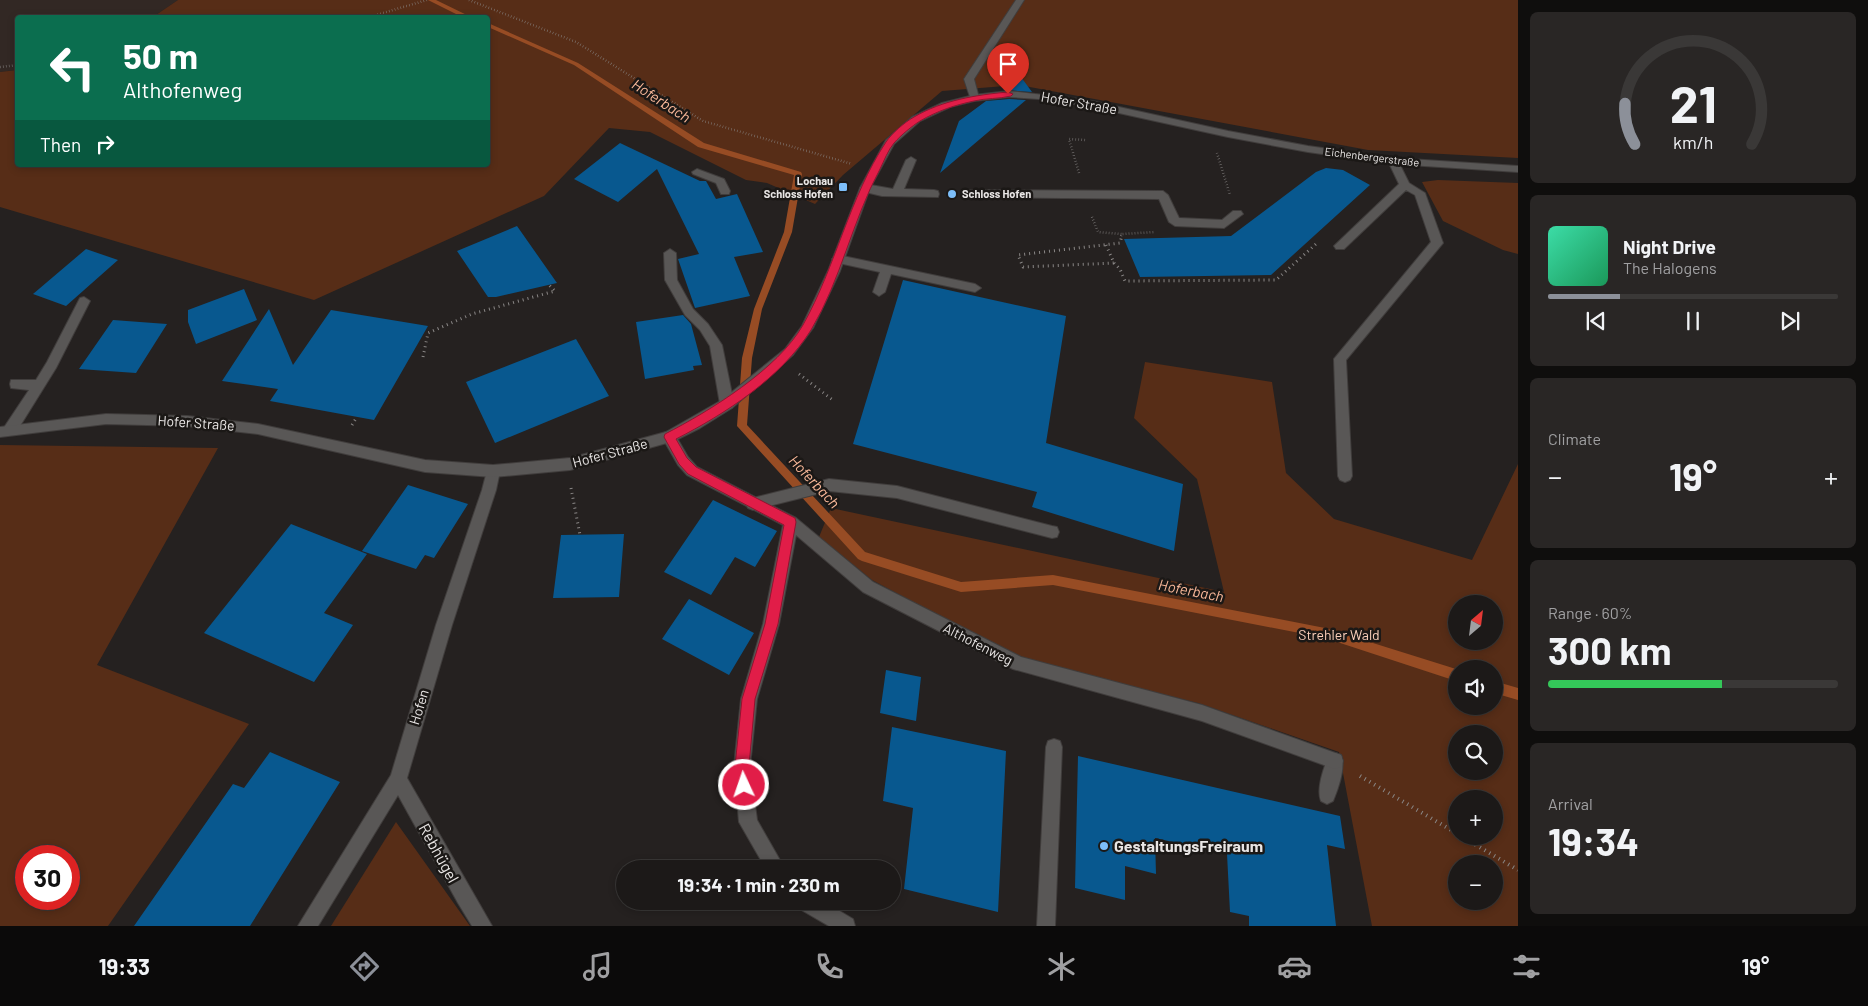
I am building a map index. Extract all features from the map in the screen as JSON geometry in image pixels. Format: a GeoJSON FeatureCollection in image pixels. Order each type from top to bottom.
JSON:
{"type":"FeatureCollection","features":[{"type":"Feature","properties":{"kind":"street"},"geometry":{"type":"LineString","coordinates":[[974,98],[969,79],[1020,0]]}},
{"type":"Feature","properties":{"kind":"street","name":"Hofer Straße"},"geometry":{"type":"LineString","coordinates":[[5,431],[106,419],[187,421],[258,429],[425,466],[493,471],[570,464],[669,437],[695,424],[732,400],[789,352],[807,328],[838,259],[865,188],[890,142],[916,119],[946,106],[974,98],[1008,94],[1039,96],[1102,106],[1228,134]]}},
{"type":"Feature","properties":{"kind":"street","name":"Eichenbergerstraße"},"geometry":{"type":"LineString","coordinates":[[1228,134],[1308,149],[1393,161],[1518,170]]}},
{"type":"Feature","properties":{"kind":"street"},"geometry":{"type":"LineString","coordinates":[[897,193],[911,160]]}},
{"type":"Feature","properties":{"kind":"street"},"geometry":{"type":"LineString","coordinates":[[1345,476],[1340,359],[1437,243],[1420,193],[1405,185],[1393,161]]}},
{"type":"Feature","properties":{"kind":"street"},"geometry":{"type":"LineString","coordinates":[[698,172],[720,180],[725,191]]}},
{"type":"Feature","properties":{"kind":"street"},"geometry":{"type":"LineString","coordinates":[[1340,246],[1405,185]]}},
{"type":"Feature","properties":{"kind":"street"},"geometry":{"type":"LineString","coordinates":[[865,188],[882,192],[934,194]]}},
{"type":"Feature","properties":{"kind":"street"},"geometry":{"type":"LineString","coordinates":[[912,193],[916,205]]}},
{"type":"Feature","properties":{"kind":"street"},"geometry":{"type":"LineString","coordinates":[[969,194],[1163,195],[1175,222],[1224,224],[1237,214]]}},
{"type":"Feature","properties":{"kind":"street"},"geometry":{"type":"LineString","coordinates":[[670,253],[671,280],[689,312],[704,327],[716,345],[732,400]]}},
{"type":"Feature","properties":{"kind":"street"},"geometry":{"type":"LineString","coordinates":[[838,259],[893,269],[975,288]]}},
{"type":"Feature","properties":{"kind":"street"},"geometry":{"type":"LineString","coordinates":[[879,292],[893,269]]}},
{"type":"Feature","properties":{"kind":"street"},"geometry":{"type":"LineString","coordinates":[[5,431],[52,365],[84,301]]}},
{"type":"Feature","properties":{"kind":"street"},"geometry":{"type":"LineString","coordinates":[[16,384],[38,385]]}},
{"type":"Feature","properties":{"kind":"street","name":"Althofenweg"},"geometry":{"type":"LineString","coordinates":[[669,437],[683,461],[692,471],[790,522],[868,587],[1019,664],[1202,713],[1335,760]]}},
{"type":"Feature","properties":{"kind":"street","name":"Hofen"},"geometry":{"type":"LineString","coordinates":[[307,926],[398,779],[444,625],[489,490],[493,471]]}},
{"type":"Feature","properties":{"kind":"street"},"geometry":{"type":"LineString","coordinates":[[754,504],[830,485],[897,492],[1052,532]]}},
{"type":"Feature","properties":{"kind":"street"},"geometry":{"type":"LineString","coordinates":[[771,860],[748,822],[742,766],[749,699],[771,624],[790,522]]}},
{"type":"Feature","properties":{"kind":"street"},"geometry":{"type":"LineString","coordinates":[[1046,926],[1054,747]]}},
{"type":"Feature","properties":{"kind":"street"},"geometry":{"type":"LineString","coordinates":[[1327,795],[1335,760]]}},
{"type":"Feature","properties":{"kind":"street","name":"Rebhügel"},"geometry":{"type":"LineString","coordinates":[[398,779],[464,897],[483,926]]}},
{"type":"Feature","properties":{"kind":"street"},"geometry":{"type":"LineString","coordinates":[[820,910],[846,926]]}},
{"type":"Feature","properties":{"kind":"path"},"geometry":{"type":"LineString","coordinates":[[377,15],[427,0]]}},
{"type":"Feature","properties":{"kind":"path"},"geometry":{"type":"LineString","coordinates":[[469,0],[576,42],[703,121],[858,166]]}},
{"type":"Feature","properties":{"kind":"path"},"geometry":{"type":"LineString","coordinates":[[0,67],[15,65]]}},
{"type":"Feature","properties":{"kind":"path"},"geometry":{"type":"LineString","coordinates":[[1218,148],[1217,157],[1237,214]]}},
{"type":"Feature","properties":{"kind":"path"},"geometry":{"type":"LineString","coordinates":[[1114,263],[1023,267],[1018,255],[1120,243],[1122,234],[1163,232],[1175,222]]}},
{"type":"Feature","properties":{"kind":"path"},"geometry":{"type":"LineString","coordinates":[[1106,245],[1114,263],[1120,268],[1125,281],[1276,280]]}},
{"type":"Feature","properties":{"kind":"path"},"geometry":{"type":"LineString","coordinates":[[423,357],[428,333],[472,314],[555,291],[549,285]]}},
{"type":"Feature","properties":{"kind":"path"},"geometry":{"type":"LineString","coordinates":[[793,369],[834,400]]}},
{"type":"Feature","properties":{"kind":"path"},"geometry":{"type":"LineString","coordinates":[[571,491],[580,535]]}},
{"type":"Feature","properties":{"kind":"path"},"geometry":{"type":"LineString","coordinates":[[1335,760],[1448,828]]}},
{"type":"Feature","properties":{"kind":"path"},"geometry":{"type":"LineString","coordinates":[[1476,845],[1518,870]]}},
{"type":"Feature","properties":{"kind":"shaded area"},"geometry":{"type":"Polygon","coordinates":[[[0,0],[178,0],[156,15],[15,15],[15,70],[0,72],[0,0]]]}},
{"type":"Feature","properties":{"kind":"green space"},"geometry":{"type":"Polygon","coordinates":[[[178,0],[1518,0],[1518,158],[1368,150],[1019,85],[942,91],[843,175],[815,204],[767,183],[746,180],[650,132],[609,128],[544,196],[314,300],[0,207],[0,72],[15,70],[15,167],[490,167],[490,15],[156,15],[178,0]]]}},
{"type":"Feature","properties":{"kind":"green space"},"geometry":{"type":"Polygon","coordinates":[[[1438,180],[1518,183],[1518,254],[1503,250],[1443,221],[1422,182],[1438,180]]]}},
{"type":"Feature","properties":{"kind":"green space","name":"Strehler Wald"},"geometry":{"type":"Polygon","coordinates":[[[1145,362],[1272,382],[1286,473],[1334,519],[1472,560],[1518,464],[1518,926],[1372,926],[1339,752],[1198,703],[1020,659],[872,580],[819,537],[831,508],[1224,592],[1197,479],[1134,418],[1145,362]]]}},
{"type":"Feature","properties":{"kind":"green space"},"geometry":{"type":"Polygon","coordinates":[[[0,445],[218,448],[97,665],[249,724],[108,926],[0,926],[0,445]]]}},
{"type":"Feature","properties":{"kind":"green space"},"geometry":{"type":"Polygon","coordinates":[[[396,822],[470,926],[331,926],[396,822]]]}},
{"type":"Feature","properties":{"kind":"building"},"geometry":{"type":"Polygon","coordinates":[[[1021,77],[1032,92],[1003,90],[1021,77]]]}},
{"type":"Feature","properties":{"kind":"building"},"geometry":{"type":"Polygon","coordinates":[[[1026,100],[940,173],[959,121],[986,101],[1026,100]]]}},
{"type":"Feature","properties":{"kind":"building"},"geometry":{"type":"Polygon","coordinates":[[[620,143],[700,181],[706,181],[716,199],[737,194],[763,252],[734,257],[750,296],[695,308],[678,259],[699,254],[657,169],[618,202],[574,179],[620,143]]]}},
{"type":"Feature","properties":{"kind":"building"},"geometry":{"type":"Polygon","coordinates":[[[1326,168],[1343,170],[1370,185],[1271,275],[1140,277],[1124,239],[1231,236],[1316,172],[1326,168]]]}},
{"type":"Feature","properties":{"kind":"building"},"geometry":{"type":"Polygon","coordinates":[[[517,226],[557,283],[496,297],[488,297],[457,251],[517,226]]]}},
{"type":"Feature","properties":{"kind":"building"},"geometry":{"type":"Polygon","coordinates":[[[86,249],[118,260],[66,306],[33,294],[86,249]]]}},
{"type":"Feature","properties":{"kind":"building"},"geometry":{"type":"Polygon","coordinates":[[[903,280],[1066,316],[1046,443],[1183,484],[1174,551],[1032,507],[1037,492],[853,444],[903,280]]]}},
{"type":"Feature","properties":{"kind":"building"},"geometry":{"type":"Polygon","coordinates":[[[244,289],[257,320],[196,344],[188,322],[188,310],[244,289]]]}},
{"type":"Feature","properties":{"kind":"building"},"geometry":{"type":"Polygon","coordinates":[[[269,309],[293,365],[331,310],[428,326],[374,420],[270,401],[278,389],[222,381],[269,309]]]}},
{"type":"Feature","properties":{"kind":"building"},"geometry":{"type":"Polygon","coordinates":[[[683,315],[691,324],[702,365],[693,366],[694,370],[645,379],[636,322],[683,315]]]}},
{"type":"Feature","properties":{"kind":"building"},"geometry":{"type":"Polygon","coordinates":[[[113,320],[167,324],[136,373],[79,369],[113,320]]]}},
{"type":"Feature","properties":{"kind":"building"},"geometry":{"type":"Polygon","coordinates":[[[576,339],[609,396],[495,443],[466,382],[576,339]]]}},
{"type":"Feature","properties":{"kind":"building"},"geometry":{"type":"Polygon","coordinates":[[[408,485],[468,504],[434,558],[425,555],[416,569],[362,551],[408,485]]]}},
{"type":"Feature","properties":{"kind":"building"},"geometry":{"type":"Polygon","coordinates":[[[713,500],[777,531],[755,567],[735,557],[711,595],[664,572],[713,500]]]}},
{"type":"Feature","properties":{"kind":"building"},"geometry":{"type":"Polygon","coordinates":[[[291,524],[367,554],[324,613],[353,625],[314,682],[204,633],[291,524]]]}},
{"type":"Feature","properties":{"kind":"building"},"geometry":{"type":"Polygon","coordinates":[[[624,534],[619,597],[553,598],[561,535],[624,534]]]}},
{"type":"Feature","properties":{"kind":"building"},"geometry":{"type":"Polygon","coordinates":[[[689,599],[754,633],[729,675],[662,639],[689,599]]]}},
{"type":"Feature","properties":{"kind":"building"},"geometry":{"type":"Polygon","coordinates":[[[886,670],[921,677],[916,721],[880,713],[886,670]]]}},
{"type":"Feature","properties":{"kind":"building"},"geometry":{"type":"Polygon","coordinates":[[[892,727],[1006,751],[998,912],[904,889],[913,808],[883,801],[892,727]]]}},
{"type":"Feature","properties":{"kind":"building"},"geometry":{"type":"Polygon","coordinates":[[[270,752],[340,782],[250,926],[134,926],[233,784],[244,788],[270,752]]]}},
{"type":"Feature","properties":{"kind":"building"},"geometry":{"type":"Polygon","coordinates":[[[1078,756],[1340,816],[1345,849],[1327,845],[1336,926],[1249,926],[1249,916],[1230,912],[1227,854],[1155,838],[1156,874],[1125,866],[1125,900],[1075,888],[1078,756]]]}},
{"type":"Feature","properties":{"kind":"waterway","name":"Hoferbach"},"geometry":{"type":"LineString","coordinates":[[431,0],[464,15]]}},
{"type":"Feature","properties":{"kind":"waterway","name":"Hoferbach"},"geometry":{"type":"LineString","coordinates":[[490,26],[576,64],[701,145],[798,174],[788,232],[758,309],[747,358],[742,426],[862,556],[961,587],[1053,580],[1325,633],[1448,672]]}},
{"type":"Feature","properties":{"kind":"waterway","name":"Hoferbach"},"geometry":{"type":"LineString","coordinates":[[1503,690],[1518,694]]}},
{"type":"Feature","properties":{"kind":"place","name":"Lochau Schloss Hofen"},"geometry":{"type":"Point","coordinates":[843,187]}},
{"type":"Feature","properties":{"kind":"place","name":"Schloss Hofen"},"geometry":{"type":"Point","coordinates":[952,194]}},
{"type":"Feature","properties":{"kind":"place","name":"GestaltungsFreiraum"},"geometry":{"type":"Point","coordinates":[1104,846]}},
{"type":"Feature","properties":{"kind":"route"},"geometry":{"type":"LineString","coordinates":[[744,785],[742,766],[749,699],[771,624],[790,522],[692,471],[683,461],[669,437],[695,424],[736,397],[789,352],[807,328],[834,271],[865,188],[890,142],[916,119],[946,106],[974,98],[1008,94]]}}]}
